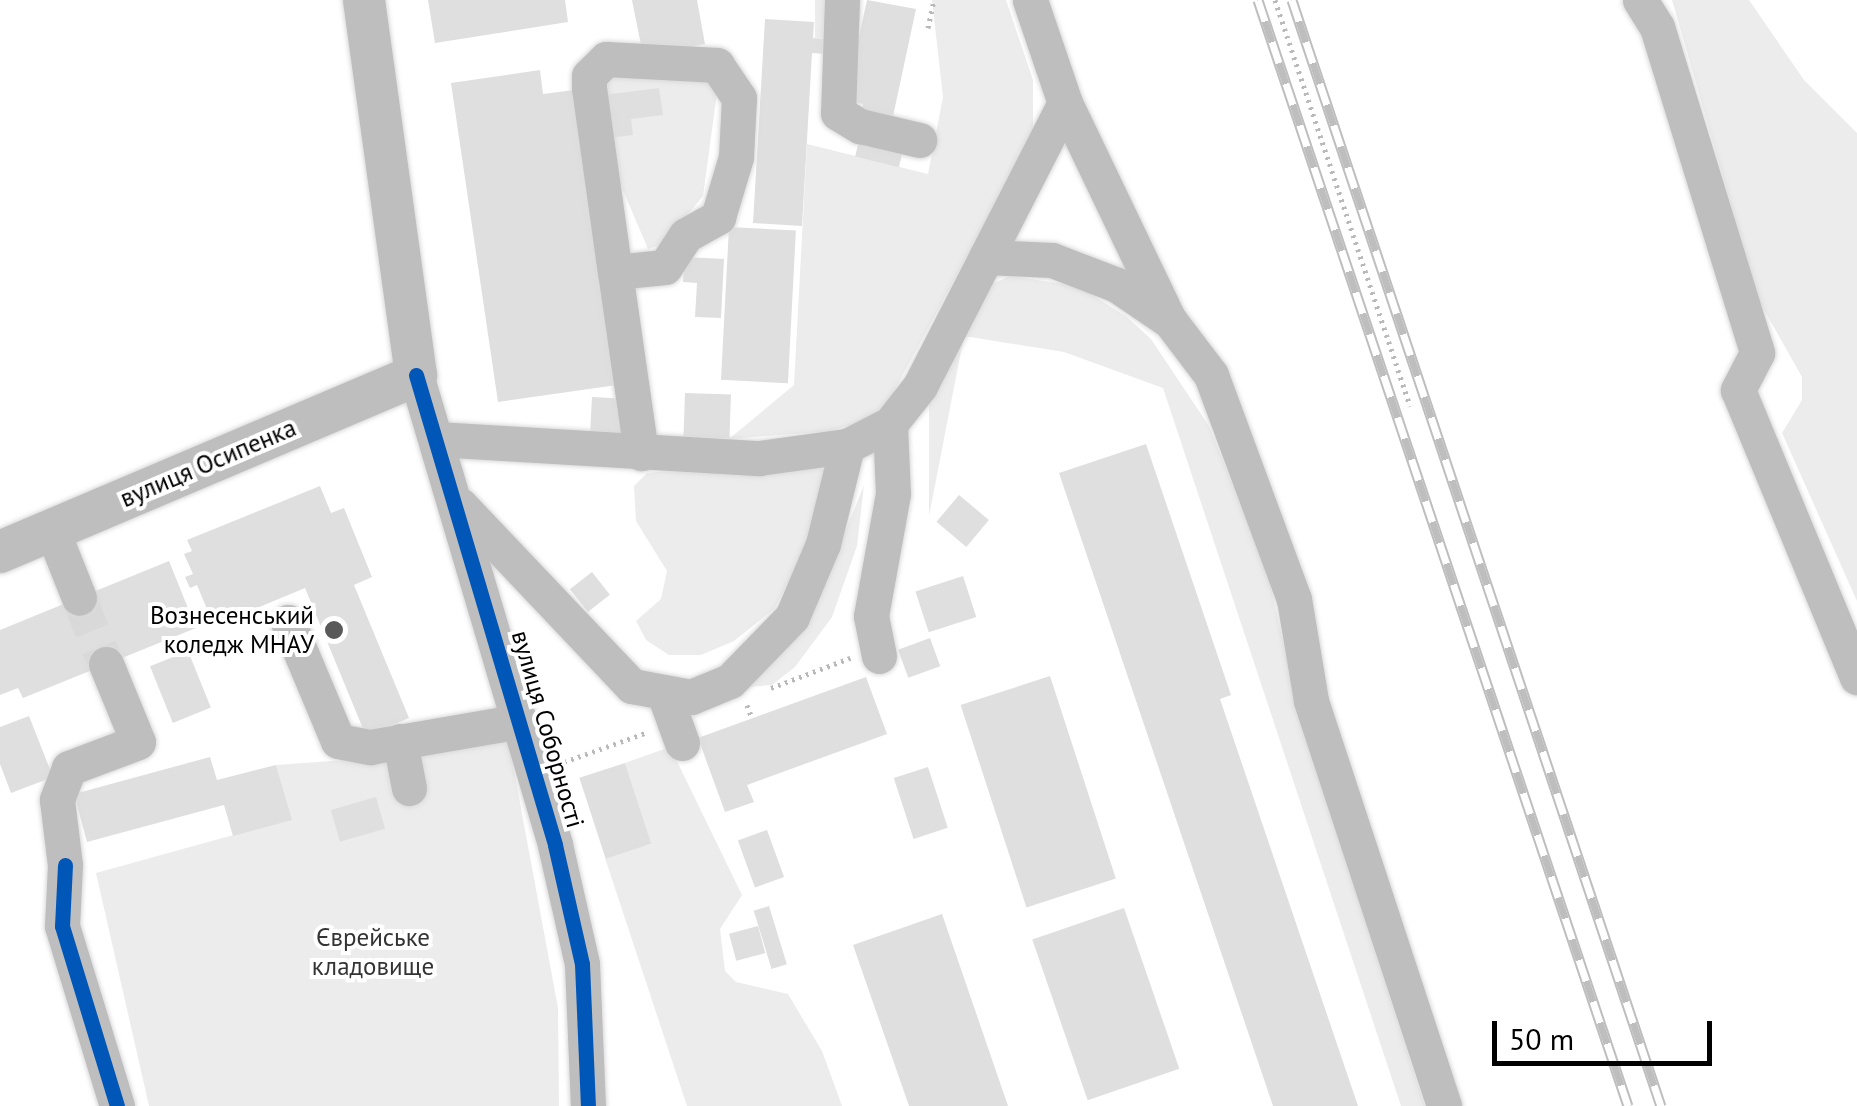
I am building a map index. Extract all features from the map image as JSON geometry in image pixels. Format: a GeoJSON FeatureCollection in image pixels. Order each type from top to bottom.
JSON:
{"type":"FeatureCollection","features":[{"type":"Feature","properties":{"kind":"main road","name":"вулиця Соборності"},"geometry":{"type":"LineString","coordinates":[[364,0],[416,374]]}},
{"type":"Feature","properties":{"kind":"main road","name":"вулиця Осипенка"},"geometry":{"type":"LineString","coordinates":[[0,552],[416,374]]}},
{"type":"Feature","properties":{"kind":"street"},"geometry":{"type":"LineString","coordinates":[[842,0],[838,113],[860,126],[919,140]]}},
{"type":"Feature","properties":{"kind":"street"},"geometry":{"type":"LineString","coordinates":[[1030,0],[1065,103],[1170,321],[1211,375],[1294,599],[1312,702],[1444,1106]]}},
{"type":"Feature","properties":{"kind":"street"},"geometry":{"type":"LineString","coordinates":[[1640,0],[1657,26],[1758,352],[1738,390],[1857,676]]}},
{"type":"Feature","properties":{"kind":"street"},"geometry":{"type":"LineString","coordinates":[[615,272],[664,267],[686,236],[718,216],[736,156],[739,98],[717,65],[606,60],[589,76],[615,272],[640,453]]}},
{"type":"Feature","properties":{"kind":"street"},"geometry":{"type":"LineString","coordinates":[[436,439],[759,458],[847,446],[890,424],[920,386],[1065,103]]}},
{"type":"Feature","properties":{"kind":"street"},"geometry":{"type":"LineString","coordinates":[[986,257],[1019,255],[1086,270],[1170,321]]}},
{"type":"Feature","properties":{"kind":"street","name":"вулиця Соборності"},"geometry":{"type":"LineString","coordinates":[[416,374],[521,722],[582,964],[598,1104]]}},
{"type":"Feature","properties":{"kind":"street"},"geometry":{"type":"LineString","coordinates":[[880,656],[870,616],[893,494],[890,424]]}},
{"type":"Feature","properties":{"kind":"street"},"geometry":{"type":"LineString","coordinates":[[455,500],[616,673],[632,686],[665,696],[690,697],[730,681],[792,617],[822,544],[847,446]]}},
{"type":"Feature","properties":{"kind":"street"},"geometry":{"type":"LineString","coordinates":[[52,530],[79,598]]}},
{"type":"Feature","properties":{"kind":"street"},"geometry":{"type":"LineString","coordinates":[[288,622],[338,741],[370,747],[521,722]]}},
{"type":"Feature","properties":{"kind":"street"},"geometry":{"type":"LineString","coordinates":[[106,664],[138,742],[70,768],[57,800],[65,866],[62,926],[117,1106]]}},
{"type":"Feature","properties":{"kind":"street"},"geometry":{"type":"LineString","coordinates":[[665,696],[667,737]]}},
{"type":"Feature","properties":{"kind":"street"},"geometry":{"type":"LineString","coordinates":[[400,741],[409,788]]}},
{"type":"Feature","properties":{"kind":"path"},"geometry":{"type":"LineString","coordinates":[[928,28],[934,0]]}},
{"type":"Feature","properties":{"kind":"path"},"geometry":{"type":"LineString","coordinates":[[1274,0],[1410,406]]}},
{"type":"Feature","properties":{"kind":"path"},"geometry":{"type":"LineString","coordinates":[[762,691],[833,664]]}},
{"type":"Feature","properties":{"kind":"path"},"geometry":{"type":"LineString","coordinates":[[561,763],[667,737]]}},
{"type":"Feature","properties":{"kind":"green space"},"geometry":{"type":"Polygon","coordinates":[[[815,0],[830,0],[830,38],[815,38],[815,0]]]}},
{"type":"Feature","properties":{"kind":"green space"},"geometry":{"type":"Polygon","coordinates":[[[932,0],[1006,0],[1033,80],[1033,134],[887,404],[861,422],[830,431],[729,439],[794,385],[807,144],[928,174],[943,97],[932,0]]]}},
{"type":"Feature","properties":{"kind":"green space"},"geometry":{"type":"Polygon","coordinates":[[[1672,0],[1749,0],[1804,80],[1857,133],[1857,601],[1782,433],[1802,400],[1802,377],[1759,301],[1672,0]]]}},
{"type":"Feature","properties":{"kind":"green space"},"geometry":{"type":"Polygon","coordinates":[[[700,74],[717,93],[703,196],[663,244],[648,249],[619,181],[603,95],[607,75],[700,74]]]}},
{"type":"Feature","properties":{"kind":"green space"},"geometry":{"type":"Polygon","coordinates":[[[1010,276],[1078,286],[1127,317],[1151,339],[1209,426],[1267,570],[1301,722],[1425,1106],[1401,1106],[1163,388],[1064,352],[964,336],[929,516],[929,390],[992,284],[1010,276]]]}},
{"type":"Feature","properties":{"kind":"green space"},"geometry":{"type":"Polygon","coordinates":[[[831,456],[811,539],[774,609],[734,641],[701,655],[669,655],[646,640],[636,621],[661,599],[667,571],[636,521],[634,486],[647,473],[831,456]]]}},
{"type":"Feature","properties":{"kind":"green space"},"geometry":{"type":"Polygon","coordinates":[[[864,485],[857,546],[832,617],[795,667],[772,685],[748,687],[826,580],[864,485]]]}},
{"type":"Feature","properties":{"kind":"green space","name":"Єврейське кладовище"},"geometry":{"type":"Polygon","coordinates":[[[508,738],[558,1008],[559,1106],[149,1106],[96,873],[291,819],[276,765],[388,757],[508,738]]]}},
{"type":"Feature","properties":{"kind":"green space"},"geometry":{"type":"Polygon","coordinates":[[[670,747],[742,895],[720,929],[725,971],[736,982],[788,994],[822,1051],[842,1106],[687,1106],[605,858],[651,844],[625,763],[670,747]]]}},
{"type":"Feature","properties":{"kind":"building"},"geometry":{"type":"Polygon","coordinates":[[[428,0],[565,0],[568,22],[435,43],[428,0]]]}},
{"type":"Feature","properties":{"kind":"building"},"geometry":{"type":"Polygon","coordinates":[[[632,0],[697,0],[705,44],[643,55],[632,0]]]}},
{"type":"Feature","properties":{"kind":"building"},"geometry":{"type":"Polygon","coordinates":[[[867,0],[916,9],[892,121],[861,115],[863,104],[845,100],[867,0]]]}},
{"type":"Feature","properties":{"kind":"building"},"geometry":{"type":"Polygon","coordinates":[[[765,19],[814,22],[813,38],[827,39],[827,54],[812,53],[802,226],[753,223],[765,19]]]}},
{"type":"Feature","properties":{"kind":"building"},"geometry":{"type":"Polygon","coordinates":[[[540,70],[543,94],[574,90],[617,385],[498,402],[451,83],[540,70]]]}},
{"type":"Feature","properties":{"kind":"building"},"geometry":{"type":"Polygon","coordinates":[[[659,88],[663,115],[631,119],[633,135],[609,138],[603,95],[659,88]]]}},
{"type":"Feature","properties":{"kind":"building"},"geometry":{"type":"Polygon","coordinates":[[[860,137],[904,148],[899,167],[855,156],[860,137]]]}},
{"type":"Feature","properties":{"kind":"building"},"geometry":{"type":"Polygon","coordinates":[[[729,227],[796,231],[788,383],[721,380],[729,227]]]}},
{"type":"Feature","properties":{"kind":"building"},"geometry":{"type":"Polygon","coordinates":[[[685,257],[724,259],[721,318],[695,317],[697,283],[683,282],[685,257]]]}},
{"type":"Feature","properties":{"kind":"building"},"geometry":{"type":"Polygon","coordinates":[[[685,393],[731,395],[729,439],[683,437],[685,393]]]}},
{"type":"Feature","properties":{"kind":"building"},"geometry":{"type":"Polygon","coordinates":[[[592,397],[629,399],[627,433],[590,431],[592,397]]]}},
{"type":"Feature","properties":{"kind":"building"},"geometry":{"type":"Polygon","coordinates":[[[1146,444],[1231,695],[1220,699],[1358,1106],[1273,1106],[1059,473],[1146,444]]]}},
{"type":"Feature","properties":{"kind":"building","name":"Вознесенський коледж МНАУ"},"geometry":{"type":"Polygon","coordinates":[[[320,486],[331,513],[344,508],[372,577],[354,585],[409,718],[366,736],[305,588],[214,626],[197,585],[190,588],[185,577],[193,574],[184,554],[192,551],[187,540],[320,486]]]}},
{"type":"Feature","properties":{"kind":"building"},"geometry":{"type":"Polygon","coordinates":[[[959,495],[989,520],[966,547],[937,522],[959,495]]]}},
{"type":"Feature","properties":{"kind":"building"},"geometry":{"type":"Polygon","coordinates":[[[169,561],[196,628],[23,698],[18,688],[0,695],[0,630],[169,561]]]}},
{"type":"Feature","properties":{"kind":"building"},"geometry":{"type":"Polygon","coordinates":[[[592,572],[610,595],[588,612],[570,589],[592,572]]]}},
{"type":"Feature","properties":{"kind":"building"},"geometry":{"type":"Polygon","coordinates":[[[963,576],[976,617],[929,632],[915,591],[963,576]]]}},
{"type":"Feature","properties":{"kind":"building"},"geometry":{"type":"Polygon","coordinates":[[[930,638],[940,666],[908,678],[898,650],[930,638]]]}},
{"type":"Feature","properties":{"kind":"building"},"geometry":{"type":"Polygon","coordinates":[[[188,651],[211,708],[173,723],[150,666],[188,651]]]}},
{"type":"Feature","properties":{"kind":"building"},"geometry":{"type":"Polygon","coordinates":[[[1050,676],[1116,879],[1026,908],[961,705],[1050,676]]]}},
{"type":"Feature","properties":{"kind":"building"},"geometry":{"type":"Polygon","coordinates":[[[866,677],[887,734],[747,785],[754,802],[725,812],[698,738],[866,677]]]}},
{"type":"Feature","properties":{"kind":"building"},"geometry":{"type":"Polygon","coordinates":[[[29,716],[53,777],[11,793],[0,764],[0,727],[29,716]]]}},
{"type":"Feature","properties":{"kind":"building"},"geometry":{"type":"Polygon","coordinates":[[[210,757],[217,780],[276,765],[292,820],[233,836],[224,805],[87,842],[74,794],[210,757]]]}},
{"type":"Feature","properties":{"kind":"building"},"geometry":{"type":"Polygon","coordinates":[[[625,763],[651,844],[606,859],[579,778],[625,763]]]}},
{"type":"Feature","properties":{"kind":"building"},"geometry":{"type":"Polygon","coordinates":[[[928,767],[948,828],[914,839],[894,778],[928,767]]]}},
{"type":"Feature","properties":{"kind":"building"},"geometry":{"type":"Polygon","coordinates":[[[376,797],[385,829],[340,842],[331,810],[376,797]]]}},
{"type":"Feature","properties":{"kind":"building"},"geometry":{"type":"Polygon","coordinates":[[[767,830],[784,877],[755,888],[738,841],[767,830]]]}},
{"type":"Feature","properties":{"kind":"building"},"geometry":{"type":"Polygon","coordinates":[[[769,906],[787,964],[772,969],[754,911],[769,906]]]}},
{"type":"Feature","properties":{"kind":"building"},"geometry":{"type":"Polygon","coordinates":[[[1124,908],[1179,1069],[1088,1100],[1032,940],[1124,908]]]}},
{"type":"Feature","properties":{"kind":"building"},"geometry":{"type":"Polygon","coordinates":[[[942,914],[1008,1106],[909,1106],[853,945],[942,914]]]}},
{"type":"Feature","properties":{"kind":"building"},"geometry":{"type":"Polygon","coordinates":[[[758,926],[765,953],[736,961],[729,934],[758,926]]]}},
{"type":"Feature","properties":{"kind":"tunnel"},"geometry":{"type":"LineString","coordinates":[[79,598],[106,664]]}},
{"type":"Feature","properties":{"kind":"railway"},"geometry":{"type":"LineString","coordinates":[[1258,0],[1628,1106]]}},
{"type":"Feature","properties":{"kind":"railway"},"geometry":{"type":"LineString","coordinates":[[1292,0],[1661,1106]]}},
{"type":"Feature","properties":{"kind":"cycle path"},"geometry":{"type":"LineString","coordinates":[[416,375],[555,845],[582,964],[588,1106]]}},
{"type":"Feature","properties":{"kind":"cycle path"},"geometry":{"type":"LineString","coordinates":[[65,865],[62,926],[117,1106]]}},
{"type":"Feature","properties":{"kind":"place","name":"Вознесенський коледж МНАУ"},"geometry":{"type":"Point","coordinates":[334,630]}}]}
